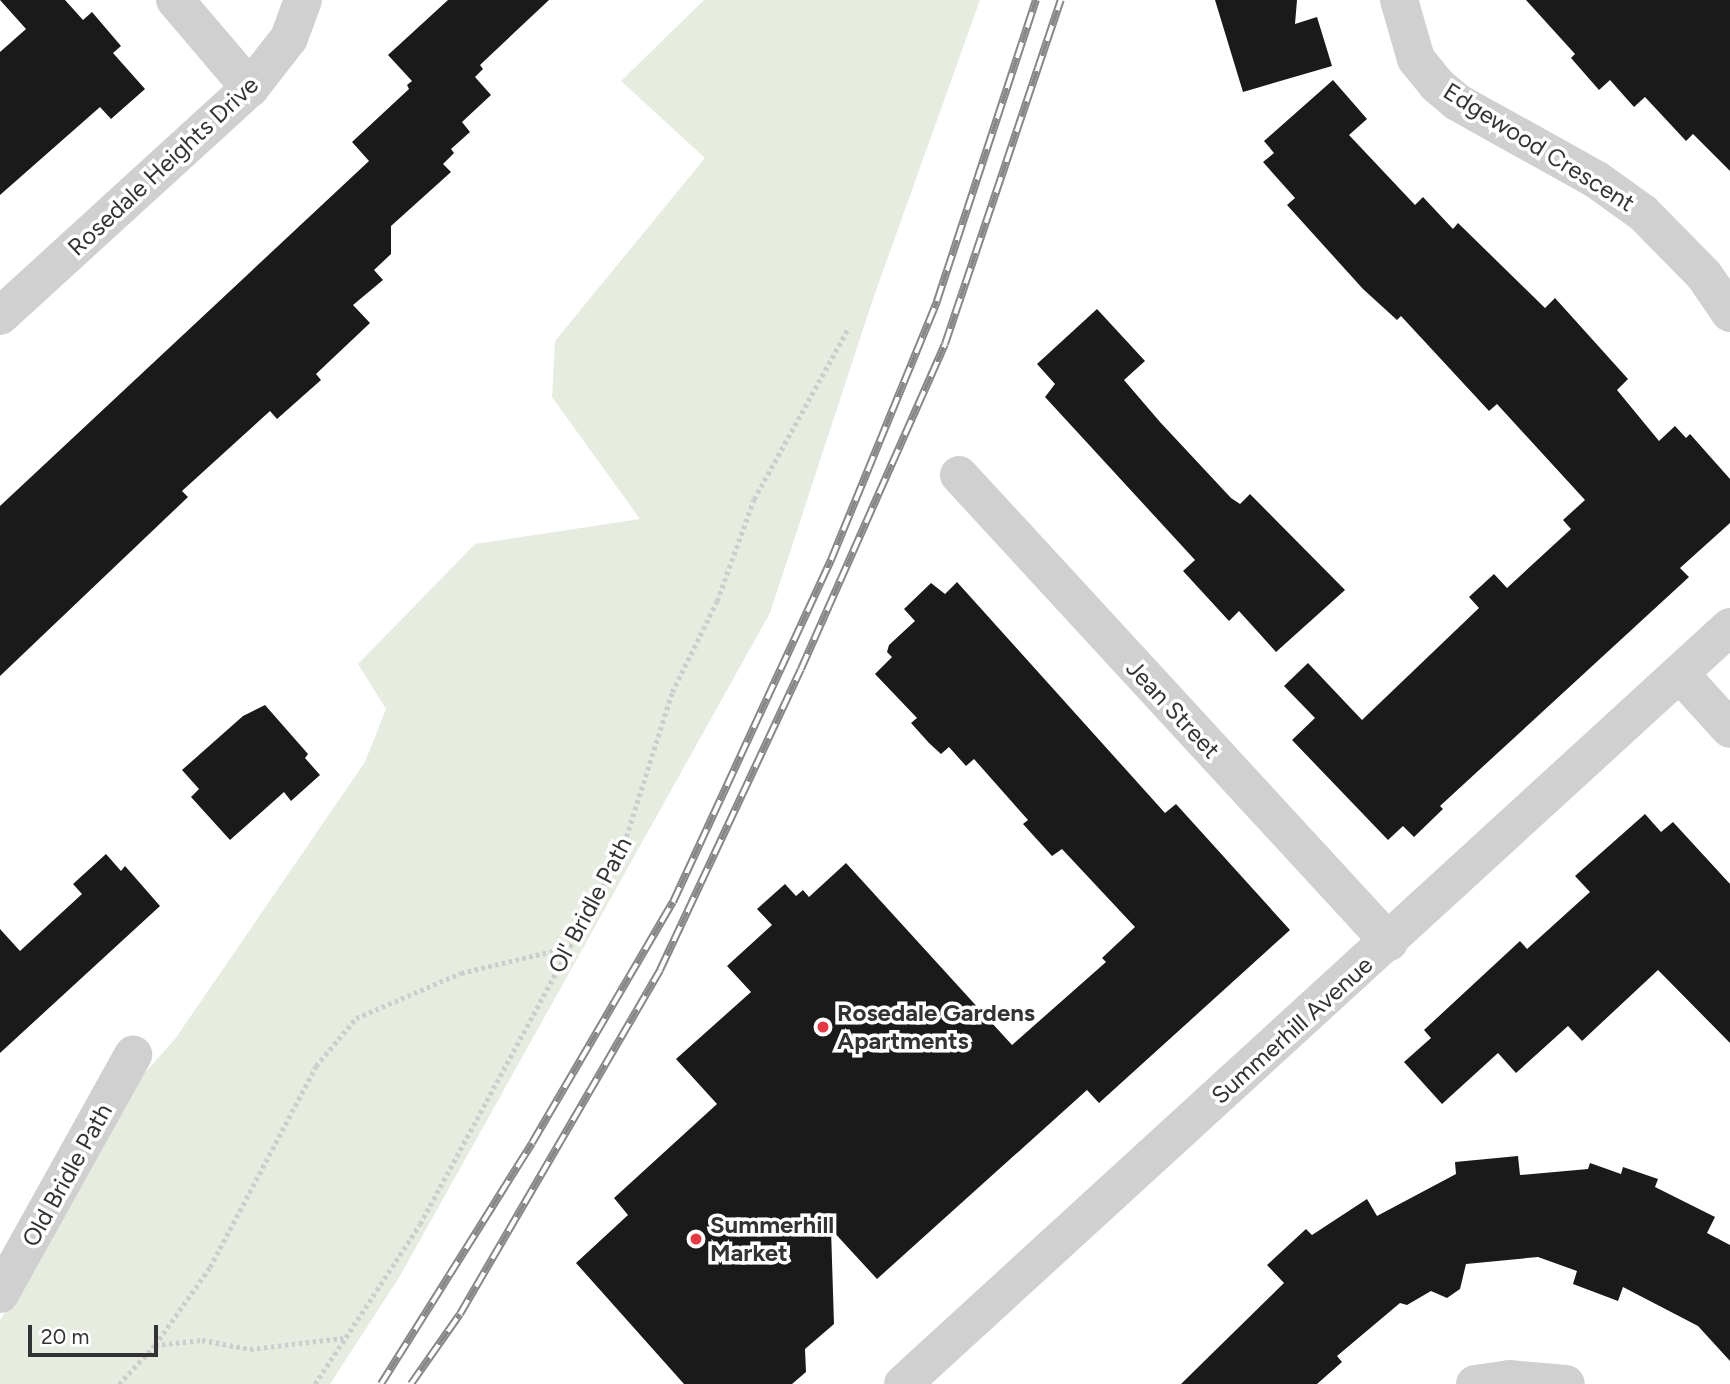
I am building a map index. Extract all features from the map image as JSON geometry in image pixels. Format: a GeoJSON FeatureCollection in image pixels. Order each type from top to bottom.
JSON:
{"type":"FeatureCollection","features":[{"type":"Feature","properties":{"kind":"street"},"geometry":{"type":"LineString","coordinates":[[174,0],[250,89]]}},
{"type":"Feature","properties":{"kind":"street","name":"Rosedale Heights Drive"},"geometry":{"type":"LineString","coordinates":[[0,316],[250,89],[289,38],[303,0]]}},
{"type":"Feature","properties":{"kind":"street","name":"Edgewood Crescent"},"geometry":{"type":"LineString","coordinates":[[1399,0],[1416,60],[1437,85],[1457,102],[1597,180],[1643,213],[1704,275],[1730,313]]}},
{"type":"Feature","properties":{"kind":"street","name":"Jean Street"},"geometry":{"type":"LineString","coordinates":[[958,475],[1389,942]]}},
{"type":"Feature","properties":{"kind":"street","name":"Summerhill Avenue"},"geometry":{"type":"LineString","coordinates":[[903,1384],[1389,942],[1730,626]]}},
{"type":"Feature","properties":{"kind":"street"},"geometry":{"type":"LineString","coordinates":[[1680,674],[1730,729]]}},
{"type":"Feature","properties":{"kind":"street","name":"Old Bridle Path"},"geometry":{"type":"LineString","coordinates":[[0,1294],[133,1055]]}},
{"type":"Feature","properties":{"kind":"street"},"geometry":{"type":"LineString","coordinates":[[1475,1384],[1509,1379],[1566,1384]]}},
{"type":"Feature","properties":{"kind":"path","name":"Ol' Bridle Path"},"geometry":{"type":"LineString","coordinates":[[315,1384],[420,1224],[622,850],[672,692],[717,601],[754,499],[849,327]]}},
{"type":"Feature","properties":{"kind":"path"},"geometry":{"type":"LineString","coordinates":[[119,1384],[155,1345],[211,1267],[316,1066],[356,1018],[461,973],[569,947]]}},
{"type":"Feature","properties":{"kind":"path"},"geometry":{"type":"LineString","coordinates":[[155,1345],[202,1340],[250,1349],[343,1338]]}},
{"type":"Feature","properties":{"kind":"shaded area"},"geometry":{"type":"Polygon","coordinates":[[[704,0],[980,0],[873,299],[770,613],[400,1276],[330,1384],[0,1384],[0,1320],[38,1261],[132,1087],[175,1039],[365,762],[386,709],[358,664],[475,544],[640,519],[552,397],[555,341],[705,158],[621,81],[704,0]]]}},
{"type":"Feature","properties":{"kind":"building"},"geometry":{"type":"Polygon","coordinates":[[[0,0],[65,0],[83,20],[92,12],[121,46],[113,53],[145,89],[111,119],[100,107],[0,195],[0,52],[26,29],[0,0]]]}},
{"type":"Feature","properties":{"kind":"building"},"geometry":{"type":"Polygon","coordinates":[[[448,0],[549,0],[480,65],[483,69],[475,77],[491,95],[462,122],[470,132],[451,149],[454,153],[443,164],[451,172],[391,226],[391,254],[374,270],[383,280],[353,305],[370,323],[316,374],[321,380],[277,419],[270,411],[182,491],[188,497],[0,676],[0,506],[369,161],[352,142],[409,89],[407,85],[412,81],[388,55],[448,0]]]}},
{"type":"Feature","properties":{"kind":"building"},"geometry":{"type":"Polygon","coordinates":[[[1215,0],[1297,0],[1295,24],[1317,17],[1332,66],[1243,92],[1215,0]]]}},
{"type":"Feature","properties":{"kind":"building"},"geometry":{"type":"Polygon","coordinates":[[[1526,0],[1730,0],[1730,171],[1693,134],[1686,141],[1645,97],[1634,107],[1610,80],[1599,90],[1571,58],[1575,54],[1526,0]]]}},
{"type":"Feature","properties":{"kind":"building"},"geometry":{"type":"Polygon","coordinates":[[[1333,80],[1367,119],[1349,135],[1415,205],[1423,197],[1453,229],[1458,223],[1545,308],[1555,298],[1628,379],[1617,390],[1659,441],[1675,426],[1686,438],[1690,434],[1730,479],[1730,523],[1680,568],[1689,577],[1440,806],[1443,809],[1414,837],[1403,826],[1388,840],[1292,740],[1315,718],[1284,686],[1308,663],[1362,720],[1479,608],[1469,597],[1494,574],[1507,588],[1571,529],[1563,520],[1585,500],[1497,404],[1489,411],[1401,316],[1397,320],[1363,289],[1287,205],[1295,198],[1263,162],[1274,153],[1264,141],[1333,80]]]}},
{"type":"Feature","properties":{"kind":"building"},"geometry":{"type":"Polygon","coordinates":[[[1097,309],[1145,361],[1124,380],[1160,422],[1231,498],[1240,504],[1250,494],[1345,590],[1276,652],[1239,611],[1229,621],[1183,571],[1195,560],[1045,397],[1055,384],[1037,364],[1097,309]]]}},
{"type":"Feature","properties":{"kind":"building"},"geometry":{"type":"Polygon","coordinates":[[[957,582],[1165,813],[1176,804],[1290,930],[1099,1103],[1087,1090],[877,1279],[831,1229],[834,1324],[805,1349],[806,1372],[792,1384],[684,1384],[576,1263],[628,1215],[614,1198],[717,1104],[676,1059],[751,992],[727,966],[772,925],[757,909],[785,884],[796,896],[803,890],[809,897],[846,863],[1012,1045],[1106,962],[1102,958],[1135,927],[1062,849],[1052,856],[1023,824],[1028,820],[974,759],[966,766],[949,747],[941,754],[929,743],[911,723],[917,718],[875,674],[892,657],[887,652],[889,645],[915,621],[904,609],[931,583],[945,594],[957,582]]]}},
{"type":"Feature","properties":{"kind":"building"},"geometry":{"type":"Polygon","coordinates":[[[265,705],[308,754],[305,758],[320,775],[291,801],[284,792],[230,840],[191,797],[199,789],[182,770],[243,716],[265,705]]]}},
{"type":"Feature","properties":{"kind":"building"},"geometry":{"type":"Polygon","coordinates":[[[1645,814],[1661,832],[1673,822],[1730,884],[1730,1043],[1658,970],[1582,1041],[1568,1026],[1516,1073],[1498,1053],[1442,1104],[1404,1062],[1431,1038],[1424,1030],[1520,941],[1527,949],[1590,892],[1575,876],[1645,814]]]}},
{"type":"Feature","properties":{"kind":"building"},"geometry":{"type":"Polygon","coordinates":[[[106,854],[121,871],[125,866],[160,906],[0,1053],[0,929],[20,951],[82,894],[73,884],[106,854]]]}},
{"type":"Feature","properties":{"kind":"building"},"geometry":{"type":"Polygon","coordinates":[[[1518,1156],[1520,1175],[1588,1169],[1590,1163],[1621,1174],[1623,1167],[1658,1179],[1655,1187],[1715,1217],[1707,1233],[1730,1245],[1730,1361],[1698,1326],[1623,1287],[1618,1301],[1573,1284],[1577,1271],[1538,1257],[1466,1264],[1460,1289],[1447,1298],[1431,1291],[1407,1305],[1400,1303],[1337,1356],[1342,1362],[1317,1384],[1181,1384],[1284,1283],[1267,1265],[1306,1229],[1312,1235],[1367,1199],[1377,1216],[1456,1174],[1455,1162],[1518,1156]]]}},
{"type":"Feature","properties":{"kind":"railway"},"geometry":{"type":"LineString","coordinates":[[381,1384],[532,1143],[673,902],[831,560],[937,301],[1036,0]]}},
{"type":"Feature","properties":{"kind":"railway"},"geometry":{"type":"LineString","coordinates":[[411,1384],[460,1314],[660,970],[801,669],[945,344],[1061,0]]}},
{"type":"Feature","properties":{"kind":"place","name":"Rosedale Gardens Apartments"},"geometry":{"type":"Point","coordinates":[823,1027]}},
{"type":"Feature","properties":{"kind":"place","name":"Summerhill Market"},"geometry":{"type":"Point","coordinates":[696,1239]}}]}
